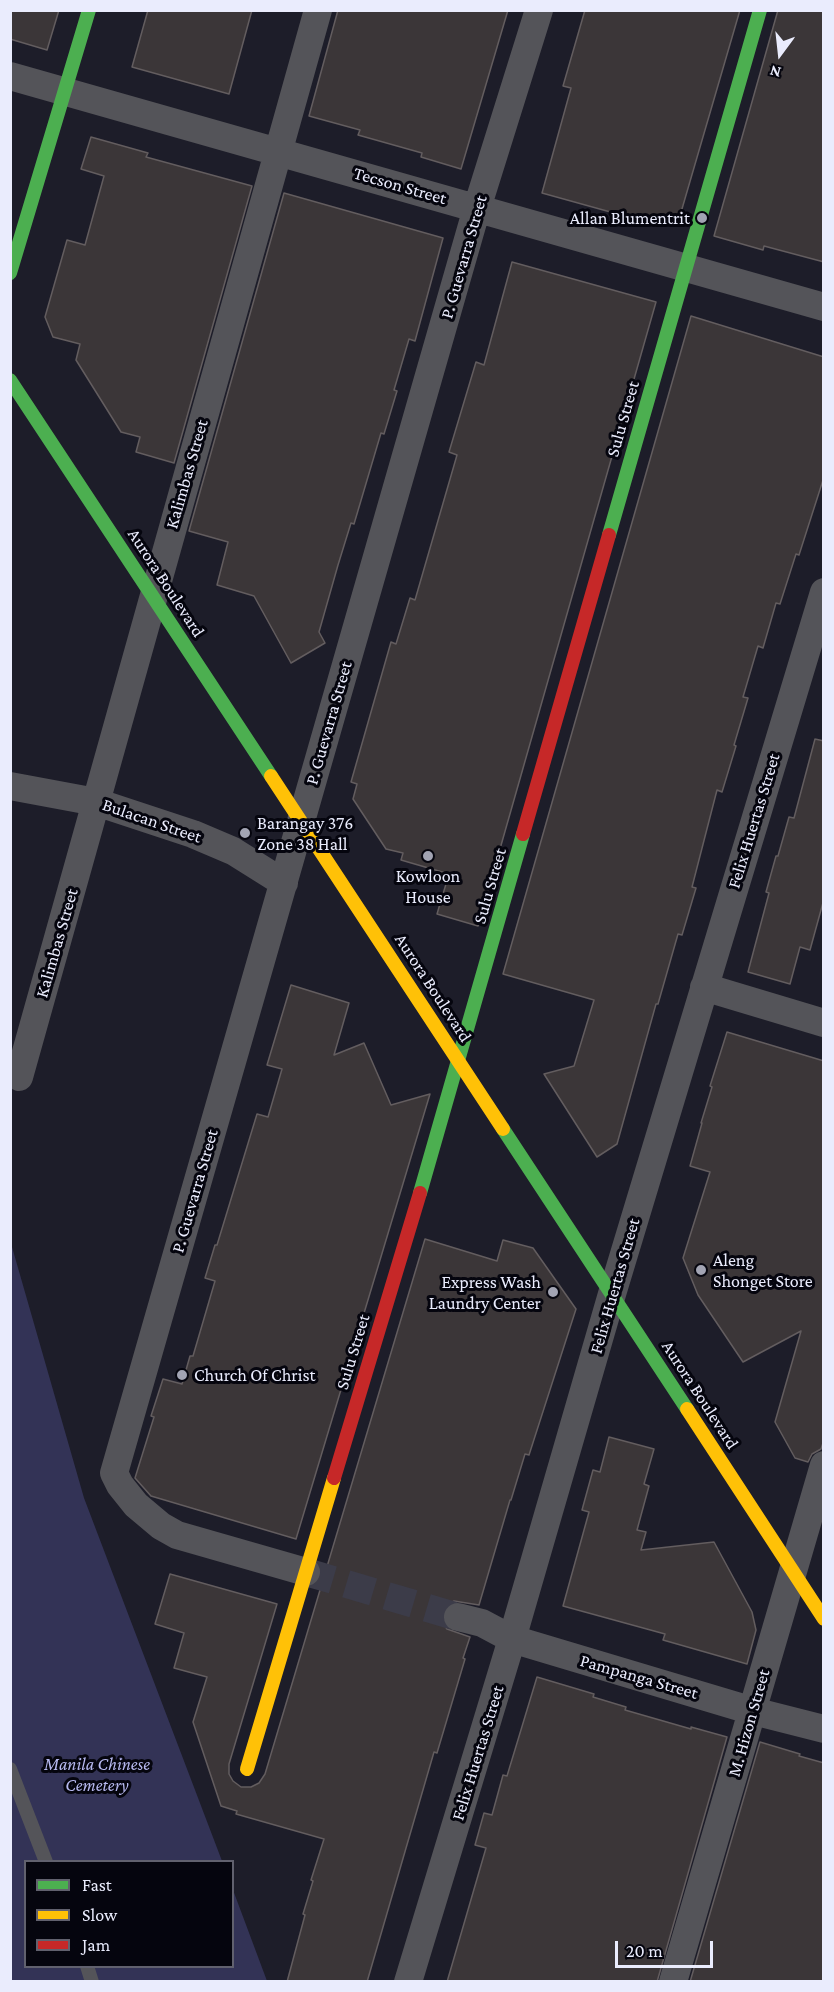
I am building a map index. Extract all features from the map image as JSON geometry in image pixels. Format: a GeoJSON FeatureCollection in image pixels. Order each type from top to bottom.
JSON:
{"type":"FeatureCollection","features":[{"type":"Feature","properties":{"kind":"street"},"geometry":{"type":"LineString","coordinates":[[10,273],[89,10]]}},
{"type":"Feature","properties":{"kind":"street","name":"Kalimbas Street"},"geometry":{"type":"LineString","coordinates":[[19,1077],[318,10]]}},
{"type":"Feature","properties":{"kind":"street","name":"P. Guevarra Street"},"geometry":{"type":"LineString","coordinates":[[306,1572],[177,1535],[161,1526],[136,1505],[120,1485],[114,1473],[477,208],[539,10]]}},
{"type":"Feature","properties":{"kind":"street","name":"Sulu Street"},"geometry":{"type":"LineString","coordinates":[[247,1769],[459,1060],[760,10]]}},
{"type":"Feature","properties":{"kind":"street","name":"Tecson Street"},"geometry":{"type":"LineString","coordinates":[[10,76],[824,307]]}},
{"type":"Feature","properties":{"kind":"street","name":"Aurora Boulevard"},"geometry":{"type":"LineString","coordinates":[[10,380],[459,1060],[824,1619]]}},
{"type":"Feature","properties":{"kind":"street","name":"Felix Huertas Street"},"geometry":{"type":"LineString","coordinates":[[408,1982],[512,1639],[612,1294],[824,592]]}},
{"type":"Feature","properties":{"kind":"street","name":"Bulacan Street"},"geometry":{"type":"LineString","coordinates":[[10,786],[96,802],[173,827],[233,851],[284,883]]}},
{"type":"Feature","properties":{"kind":"street"},"geometry":{"type":"LineString","coordinates":[[704,987],[824,1023]]}},
{"type":"Feature","properties":{"kind":"street","name":"M. Hizon Street"},"geometry":{"type":"LineString","coordinates":[[673,1982],[824,1465]]}},
{"type":"Feature","properties":{"kind":"street","name":"Pampanga Street"},"geometry":{"type":"LineString","coordinates":[[458,1617],[482,1623],[512,1639],[753,1711],[824,1729]]}},
{"type":"Feature","properties":{"kind":"lane"},"geometry":{"type":"LineString","coordinates":[[10,1769],[45,1860]]}},
{"type":"Feature","properties":{"kind":"green space","name":"Manila Chinese Cemetery"},"geometry":{"type":"Polygon","coordinates":[[[10,1240],[84,1498],[222,1860],[24,1860],[24,1968],[234,1968],[234,1893],[267,1981],[11,1981],[10,1240]]]}},
{"type":"Feature","properties":{"kind":"building"},"geometry":{"type":"Polygon","coordinates":[[[10,10],[59,10],[47,50],[10,39],[10,10]]]}},
{"type":"Feature","properties":{"kind":"building"},"geometry":{"type":"Polygon","coordinates":[[[148,10],[252,10],[229,94],[132,67],[148,10]]]}},
{"type":"Feature","properties":{"kind":"building"},"geometry":{"type":"Polygon","coordinates":[[[338,10],[508,10],[461,169],[421,157],[422,153],[358,135],[360,130],[309,116],[338,10]]]}},
{"type":"Feature","properties":{"kind":"building"},"geometry":{"type":"Polygon","coordinates":[[[585,10],[740,10],[677,226],[634,214],[632,218],[542,193],[571,88],[563,86],[585,10]]]}},
{"type":"Feature","properties":{"kind":"building"},"geometry":{"type":"Polygon","coordinates":[[[778,10],[824,10],[824,262],[764,246],[763,250],[714,236],[778,10]]]}},
{"type":"Feature","properties":{"kind":"building"},"geometry":{"type":"Polygon","coordinates":[[[91,137],[148,153],[146,157],[252,186],[174,463],[136,452],[140,437],[121,432],[76,360],[80,344],[53,337],[45,317],[67,240],[85,245],[104,176],[81,169],[91,137]]]}},
{"type":"Feature","properties":{"kind":"building"},"geometry":{"type":"Polygon","coordinates":[[[284,193],[443,238],[415,341],[409,339],[384,434],[381,433],[354,524],[351,523],[338,565],[319,632],[325,643],[291,663],[254,596],[217,585],[228,542],[189,531],[284,193]]]}},
{"type":"Feature","properties":{"kind":"building"},"geometry":{"type":"Polygon","coordinates":[[[512,262],[656,302],[478,926],[437,914],[449,874],[401,860],[403,853],[386,849],[353,799],[357,784],[351,782],[391,642],[396,644],[410,598],[415,600],[457,455],[449,452],[476,362],[484,365],[512,262]]]}},
{"type":"Feature","properties":{"kind":"building"},"geometry":{"type":"Polygon","coordinates":[[[691,316],[824,357],[824,477],[799,555],[796,554],[780,604],[776,603],[763,648],[758,646],[743,697],[748,698],[734,745],[736,746],[722,792],[717,790],[692,887],[696,888],[682,935],[678,934],[658,1004],[656,1004],[617,1144],[597,1157],[544,1074],[574,1066],[594,1000],[503,974],[691,316]]]}},
{"type":"Feature","properties":{"kind":"building"},"geometry":{"type":"Polygon","coordinates":[[[815,739],[824,741],[824,899],[810,950],[800,947],[790,984],[748,972],[769,893],[766,892],[776,856],[778,856],[789,817],[794,818],[815,739]]]}},
{"type":"Feature","properties":{"kind":"building"},"geometry":{"type":"Polygon","coordinates":[[[291,985],[349,1003],[334,1055],[364,1043],[391,1105],[430,1094],[296,1539],[151,1496],[135,1478],[163,1379],[182,1384],[190,1356],[193,1356],[215,1281],[205,1278],[215,1245],[217,1245],[257,1114],[268,1117],[282,1069],[267,1065],[291,985]]]}},
{"type":"Feature","properties":{"kind":"building"},"geometry":{"type":"Polygon","coordinates":[[[727,1032],[824,1061],[824,1440],[821,1449],[812,1454],[808,1462],[795,1458],[775,1422],[801,1331],[743,1362],[698,1295],[683,1258],[710,1172],[690,1166],[712,1087],[710,1086],[727,1032]]]}},
{"type":"Feature","properties":{"kind":"building"},"geometry":{"type":"Polygon","coordinates":[[[425,1239],[497,1261],[503,1240],[533,1248],[576,1309],[529,1455],[525,1454],[479,1605],[454,1601],[442,1612],[442,1622],[447,1629],[470,1637],[367,1982],[287,1982],[313,1881],[311,1880],[324,1839],[236,1814],[237,1811],[221,1806],[193,1722],[207,1677],[174,1668],[184,1633],[155,1624],[170,1574],[277,1604],[229,1764],[229,1774],[233,1781],[241,1787],[251,1787],[259,1783],[265,1774],[425,1239]]]}},
{"type":"Feature","properties":{"kind":"building"},"geometry":{"type":"Polygon","coordinates":[[[609,1437],[654,1449],[644,1484],[649,1486],[637,1530],[646,1532],[641,1550],[714,1542],[752,1612],[756,1630],[747,1664],[663,1640],[665,1634],[563,1606],[589,1512],[582,1510],[593,1470],[600,1472],[609,1437]]]}},
{"type":"Feature","properties":{"kind":"building"},"geometry":{"type":"Polygon","coordinates":[[[537,1677],[594,1694],[593,1697],[626,1707],[625,1710],[727,1737],[657,1982],[447,1982],[486,1848],[475,1845],[484,1813],[492,1815],[503,1775],[507,1776],[537,1677]]]}},
{"type":"Feature","properties":{"kind":"building"},"geometry":{"type":"Polygon","coordinates":[[[760,1742],[824,1763],[824,1982],[690,1982],[760,1742]]]}},
{"type":"Feature","properties":{"kind":"tunnel"},"geometry":{"type":"LineString","coordinates":[[306,1572],[458,1617]]}},
{"type":"Feature","properties":{"kind":"traffic: fast"},"geometry":{"type":"LineString","coordinates":[[10,273],[89,10]]}},
{"type":"Feature","properties":{"kind":"traffic: fast"},"geometry":{"type":"LineString","coordinates":[[609,535],[760,10]]}},
{"type":"Feature","properties":{"kind":"traffic: fast"},"geometry":{"type":"LineString","coordinates":[[10,380],[271,776]]}},
{"type":"Feature","properties":{"kind":"traffic: fast"},"geometry":{"type":"LineString","coordinates":[[420,1193],[523,834]]}},
{"type":"Feature","properties":{"kind":"traffic: fast"},"geometry":{"type":"LineString","coordinates":[[503,1129],[687,1409]]}},
{"type":"Feature","properties":{"kind":"traffic: slow"},"geometry":{"type":"LineString","coordinates":[[271,776],[503,1129]]}},
{"type":"Feature","properties":{"kind":"traffic: slow"},"geometry":{"type":"LineString","coordinates":[[687,1409],[824,1619]]}},
{"type":"Feature","properties":{"kind":"traffic: slow"},"geometry":{"type":"LineString","coordinates":[[247,1769],[334,1478]]}},
{"type":"Feature","properties":{"kind":"traffic: jam"},"geometry":{"type":"LineString","coordinates":[[523,834],[609,535]]}},
{"type":"Feature","properties":{"kind":"traffic: jam"},"geometry":{"type":"LineString","coordinates":[[334,1478],[420,1193]]}},
{"type":"Feature","properties":{"kind":"place","name":"Allan Blumentrit"},"geometry":{"type":"Point","coordinates":[702,218]}},
{"type":"Feature","properties":{"kind":"place","name":"Barangay 376 Zone 38 Hall"},"geometry":{"type":"Point","coordinates":[245,833]}},
{"type":"Feature","properties":{"kind":"place","name":"Kowloon House"},"geometry":{"type":"Point","coordinates":[428,856]}},
{"type":"Feature","properties":{"kind":"place","name":"Aleng Shonget Store"},"geometry":{"type":"Point","coordinates":[701,1270]}},
{"type":"Feature","properties":{"kind":"place","name":"Express Wash Laundry Center"},"geometry":{"type":"Point","coordinates":[553,1292]}},
{"type":"Feature","properties":{"kind":"place","name":"Church Of Christ"},"geometry":{"type":"Point","coordinates":[182,1375]}}]}
